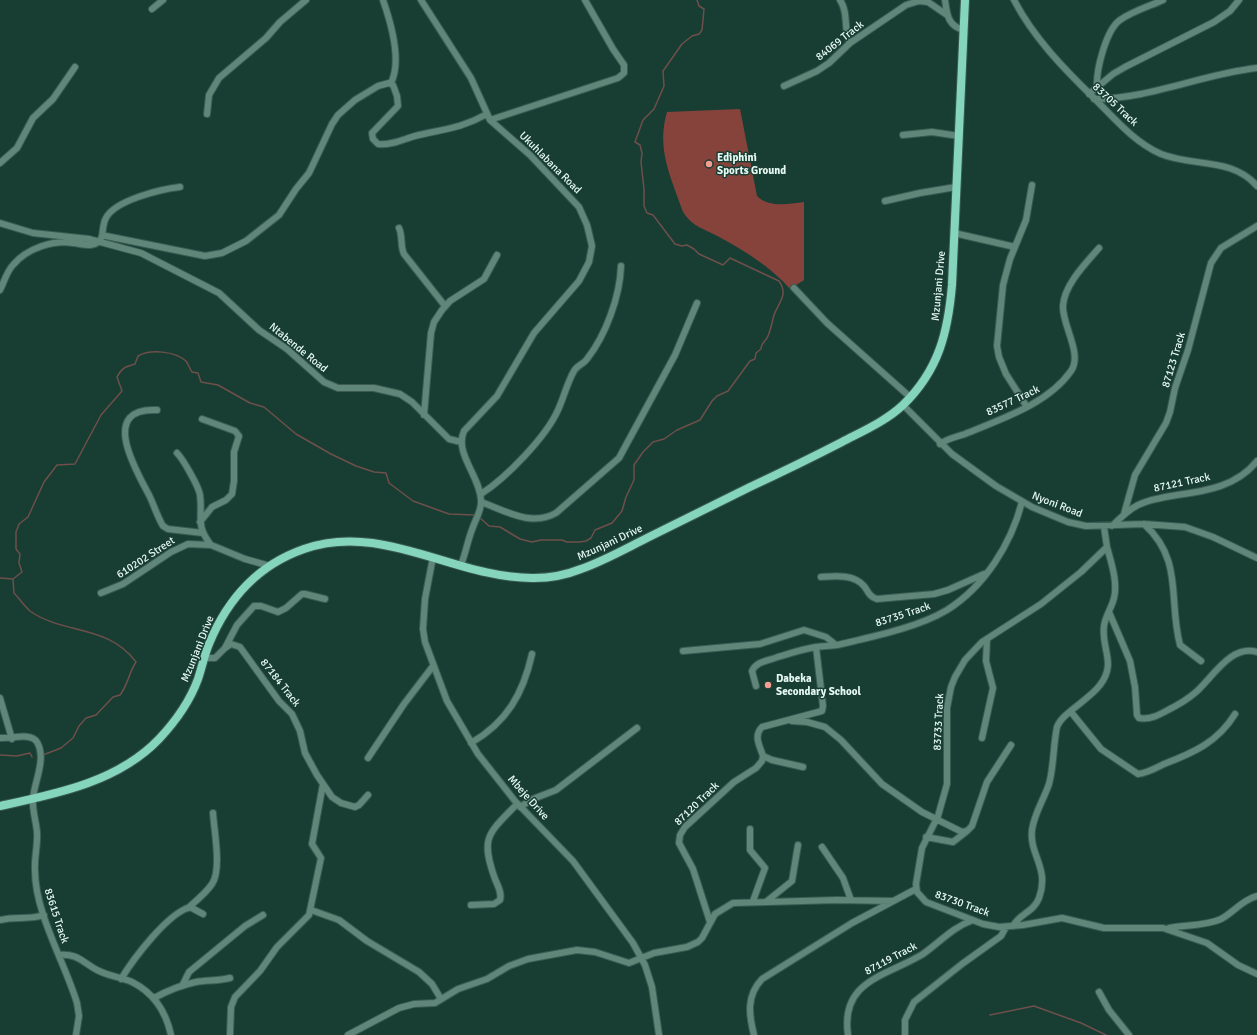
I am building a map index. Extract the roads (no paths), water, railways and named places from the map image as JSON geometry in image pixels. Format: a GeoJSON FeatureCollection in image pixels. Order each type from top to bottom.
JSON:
{"type":"FeatureCollection","features":[{"type":"Feature","properties":{"kind":"main road","name":"Mzunjani Drive"},"geometry":{"type":"LineString","coordinates":[[0,806],[33,799],[92,782],[120,769],[144,753],[172,724],[186,703],[197,682],[204,658],[215,631],[230,604],[251,581],[270,566],[302,550],[342,541],[384,545],[489,573],[518,577],[552,577],[578,570],[815,456],[874,426],[903,405],[910,398],[928,373],[938,355],[945,334],[950,305],[965,0]]}},
{"type":"Feature","properties":{"kind":"street"},"geometry":{"type":"LineString","coordinates":[[152,9],[163,0]]}},
{"type":"Feature","properties":{"kind":"street"},"geometry":{"type":"LineString","coordinates":[[207,114],[209,95],[218,78],[266,38],[280,22],[306,0]]}},
{"type":"Feature","properties":{"kind":"street"},"geometry":{"type":"LineString","coordinates":[[383,0],[388,16],[396,66],[391,83]]}},
{"type":"Feature","properties":{"kind":"street","name":"Ukuhlabana Road"},"geometry":{"type":"LineString","coordinates":[[421,0],[471,78],[490,120],[530,156],[579,207],[591,236],[591,256],[579,281],[534,333],[501,390],[464,431],[460,442]]}},
{"type":"Feature","properties":{"kind":"street"},"geometry":{"type":"LineString","coordinates":[[490,120],[618,78],[624,73],[624,64],[613,49],[585,0]]}},
{"type":"Feature","properties":{"kind":"street"},"geometry":{"type":"LineString","coordinates":[[840,0],[844,8],[850,43]]}},
{"type":"Feature","properties":{"kind":"street"},"geometry":{"type":"LineString","coordinates":[[945,0],[947,15]]}},
{"type":"Feature","properties":{"kind":"street","name":"83705 Track"},"geometry":{"type":"LineString","coordinates":[[1014,0],[1023,17],[1071,78],[1120,126],[1156,151],[1173,158],[1236,170],[1249,178],[1257,186]]}},
{"type":"Feature","properties":{"kind":"street"},"geometry":{"type":"LineString","coordinates":[[1098,86],[1097,79],[1102,55],[1116,24],[1126,16],[1163,0]]}},
{"type":"Feature","properties":{"kind":"street"},"geometry":{"type":"LineString","coordinates":[[1089,94],[1125,66],[1214,22],[1230,10],[1239,0]]}},
{"type":"Feature","properties":{"kind":"street","name":"84069 Track"},"geometry":{"type":"LineString","coordinates":[[784,86],[817,71],[829,63],[850,43],[900,8],[912,3],[924,2],[932,4],[947,15],[953,26],[964,30]]}},
{"type":"Feature","properties":{"kind":"street"},"geometry":{"type":"LineString","coordinates":[[0,163],[17,148],[33,118],[54,99],[75,67]]}},
{"type":"Feature","properties":{"kind":"street"},"geometry":{"type":"LineString","coordinates":[[1094,99],[1132,95],[1165,88],[1207,76],[1257,68]]}},
{"type":"Feature","properties":{"kind":"street"},"geometry":{"type":"LineString","coordinates":[[391,83],[395,88],[398,106],[372,133],[373,139],[378,144],[382,145],[449,130],[462,126],[487,114]]}},
{"type":"Feature","properties":{"kind":"street"},"geometry":{"type":"LineString","coordinates":[[0,290],[12,265],[32,251],[55,243],[64,242],[91,246],[101,239],[142,242],[205,256],[222,253],[246,241],[282,212],[296,189],[309,173],[332,124],[338,115],[365,94],[381,85],[391,83]]}},
{"type":"Feature","properties":{"kind":"street"},"geometry":{"type":"LineString","coordinates":[[903,135],[932,132],[958,136]]}},
{"type":"Feature","properties":{"kind":"street"},"geometry":{"type":"LineString","coordinates":[[1027,407],[1004,370],[997,346],[1003,285],[1015,247],[1026,220],[1032,185]]}},
{"type":"Feature","properties":{"kind":"street"},"geometry":{"type":"LineString","coordinates":[[885,201],[920,192],[956,187]]}},
{"type":"Feature","properties":{"kind":"street"},"geometry":{"type":"LineString","coordinates":[[101,239],[106,218],[115,208],[161,191],[180,188]]}},
{"type":"Feature","properties":{"kind":"street","name":"Ntabende Road"},"geometry":{"type":"LineString","coordinates":[[0,223],[33,233],[101,239],[141,253],[219,293],[259,330],[287,349],[324,382],[338,388],[374,388],[400,394],[412,402],[449,439],[460,442]]}},
{"type":"Feature","properties":{"kind":"street","name":"87123 Track"},"geometry":{"type":"LineString","coordinates":[[1124,514],[1135,475],[1166,423],[1170,412],[1175,388],[1188,350],[1211,263],[1221,248],[1257,226]]}},
{"type":"Feature","properties":{"kind":"street"},"geometry":{"type":"LineString","coordinates":[[398,228],[401,233],[404,254],[445,306]]}},
{"type":"Feature","properties":{"kind":"street"},"geometry":{"type":"LineString","coordinates":[[954,233],[1015,247]]}},
{"type":"Feature","properties":{"kind":"street","name":"83577 Track"},"geometry":{"type":"LineString","coordinates":[[940,444],[1027,407],[1052,392],[1073,368],[1072,342],[1064,317],[1063,304],[1075,277],[1099,248]]}},
{"type":"Feature","properties":{"kind":"street"},"geometry":{"type":"LineString","coordinates":[[424,415],[431,333],[434,322],[450,301],[484,279],[497,255]]}},
{"type":"Feature","properties":{"kind":"street"},"geometry":{"type":"LineString","coordinates":[[481,494],[491,487],[533,447],[558,411],[574,370],[587,359],[603,333],[620,288],[622,266]]}},
{"type":"Feature","properties":{"kind":"street"},"geometry":{"type":"LineString","coordinates":[[794,288],[827,323],[910,398]]}},
{"type":"Feature","properties":{"kind":"street"},"geometry":{"type":"LineString","coordinates":[[481,505],[526,519],[550,517],[564,507],[619,458],[675,355],[697,303]]}},
{"type":"Feature","properties":{"kind":"street","name":"Nyoni Road"},"geometry":{"type":"LineString","coordinates":[[903,405],[940,444],[996,486],[1022,502],[1076,524],[1104,527],[1144,524],[1185,527],[1213,537],[1257,558]]}},
{"type":"Feature","properties":{"kind":"street"},"geometry":{"type":"LineString","coordinates":[[157,410],[140,410],[132,415],[129,420],[124,433],[131,459],[163,526],[168,529],[203,533]]}},
{"type":"Feature","properties":{"kind":"street"},"geometry":{"type":"LineString","coordinates":[[200,522],[212,507],[226,500],[232,494],[234,481],[234,452],[239,435],[235,431],[202,419]]}},
{"type":"Feature","properties":{"kind":"street"},"geometry":{"type":"LineString","coordinates":[[460,442],[463,452],[477,480],[481,494],[481,505],[461,565]]}},
{"type":"Feature","properties":{"kind":"street"},"geometry":{"type":"LineString","coordinates":[[177,453],[183,459],[186,469],[199,489],[200,522],[203,533],[211,545]]}},
{"type":"Feature","properties":{"kind":"street","name":"87121 Track"},"geometry":{"type":"LineString","coordinates":[[1112,526],[1124,514],[1137,505],[1152,500],[1195,493],[1231,483],[1243,476],[1257,462]]}},
{"type":"Feature","properties":{"kind":"street","name":"83735 Track"},"geometry":{"type":"LineString","coordinates":[[756,686],[752,671],[756,665],[788,653],[816,647],[836,645],[889,631],[936,616],[964,597],[987,572],[1009,540],[1022,502]]}},
{"type":"Feature","properties":{"kind":"street"},"geometry":{"type":"LineString","coordinates":[[1144,524],[1163,545],[1169,559],[1173,579],[1180,645],[1201,661]]}},
{"type":"Feature","properties":{"kind":"street"},"geometry":{"type":"LineString","coordinates":[[905,1035],[905,1020],[914,1002],[962,964],[1001,936],[1010,926],[1034,907],[1039,898],[1043,880],[1032,830],[1050,779],[1057,727],[1061,719],[1096,691],[1108,671],[1109,661],[1104,627],[1115,592],[1114,574],[1107,547],[1104,527]]}},
{"type":"Feature","properties":{"kind":"street","name":"610202 Street"},"geometry":{"type":"LineString","coordinates":[[101,593],[112,590],[133,579],[183,545],[211,545],[244,559],[270,566]]}},
{"type":"Feature","properties":{"kind":"street","name":"83733 Track"},"geometry":{"type":"LineString","coordinates":[[916,889],[922,848],[936,819],[947,784],[947,708],[951,687],[965,660],[987,639],[1041,604],[1081,572],[1107,547]]}},
{"type":"Feature","properties":{"kind":"street","name":"Mbeje Drive"},"geometry":{"type":"LineString","coordinates":[[433,557],[423,616],[425,642],[447,701],[471,744],[519,805],[574,861],[629,936],[642,958],[652,987],[659,1035]]}},
{"type":"Feature","properties":{"kind":"street"},"geometry":{"type":"LineString","coordinates":[[821,577],[853,578],[864,585],[871,596],[877,599],[934,594],[948,590],[987,572]]}},
{"type":"Feature","properties":{"kind":"street"},"geometry":{"type":"LineString","coordinates":[[204,658],[215,658],[225,648],[237,625],[254,606],[262,606],[278,612],[286,608],[302,594],[325,599]]}},
{"type":"Feature","properties":{"kind":"street"},"geometry":{"type":"LineString","coordinates":[[1108,612],[1130,661],[1135,687],[1137,715],[1139,718],[1155,716],[1187,699],[1197,692],[1225,662],[1238,652],[1247,650],[1257,652]]}},
{"type":"Feature","properties":{"kind":"street"},"geometry":{"type":"LineString","coordinates":[[683,651],[760,644],[779,640],[804,630],[826,637],[836,645]]}},
{"type":"Feature","properties":{"kind":"street"},"geometry":{"type":"LineString","coordinates":[[982,738],[993,688],[986,661],[987,639]]}},
{"type":"Feature","properties":{"kind":"street","name":"87184 Track"},"geometry":{"type":"LineString","coordinates":[[225,648],[235,644],[242,649],[278,701],[292,714],[298,726],[305,753],[323,784],[337,800],[352,807],[359,806],[368,795]]}},
{"type":"Feature","properties":{"kind":"street"},"geometry":{"type":"LineString","coordinates":[[803,767],[772,760],[763,756],[757,740],[759,730],[766,725],[816,714],[823,710],[816,647]]}},
{"type":"Feature","properties":{"kind":"street"},"geometry":{"type":"LineString","coordinates":[[471,744],[496,726],[513,703],[522,688],[532,654]]}},
{"type":"Feature","properties":{"kind":"street"},"geometry":{"type":"LineString","coordinates":[[368,758],[404,704],[433,666]]}},
{"type":"Feature","properties":{"kind":"street"},"geometry":{"type":"LineString","coordinates":[[0,698],[12,739],[0,738]]}},
{"type":"Feature","properties":{"kind":"street"},"geometry":{"type":"LineString","coordinates":[[1071,712],[1101,749],[1138,774],[1183,757],[1209,743],[1227,726],[1235,714]]}},
{"type":"Feature","properties":{"kind":"street"},"geometry":{"type":"LineString","coordinates":[[785,720],[807,722],[825,727],[841,740],[882,784],[922,812],[959,831],[967,831]]}},
{"type":"Feature","properties":{"kind":"street"},"geometry":{"type":"LineString","coordinates":[[471,905],[494,904],[500,900],[501,895],[488,856],[488,839],[494,828],[519,805],[556,790],[637,728]]}},
{"type":"Feature","properties":{"kind":"street","name":"83615 Track"},"geometry":{"type":"LineString","coordinates":[[12,739],[27,736],[34,739],[38,746],[39,766],[33,799],[37,838],[35,883],[44,916],[77,1003],[79,1016],[76,1035]]}},
{"type":"Feature","properties":{"kind":"street"},"geometry":{"type":"LineString","coordinates":[[926,837],[953,842],[967,831],[974,822],[986,782],[1011,745]]}},
{"type":"Feature","properties":{"kind":"street","name":"87120 Track"},"geometry":{"type":"LineString","coordinates":[[710,922],[693,869],[679,843],[680,834],[685,827],[734,782],[760,764],[763,756]]}},
{"type":"Feature","properties":{"kind":"street"},"geometry":{"type":"LineString","coordinates":[[230,1035],[231,1007],[235,997],[260,971],[277,947],[307,919],[311,910],[321,858],[312,844],[323,784]]}},
{"type":"Feature","properties":{"kind":"street"},"geometry":{"type":"LineString","coordinates":[[121,979],[137,955],[156,933],[188,908],[208,888],[215,878],[217,850],[213,813]]}},
{"type":"Feature","properties":{"kind":"street"},"geometry":{"type":"LineString","coordinates":[[750,828],[750,850],[765,868],[753,901]]}},
{"type":"Feature","properties":{"kind":"street"},"geometry":{"type":"LineString","coordinates":[[768,901],[792,881],[798,845]]}},
{"type":"Feature","properties":{"kind":"street"},"geometry":{"type":"LineString","coordinates":[[822,847],[843,878],[851,900]]}},
{"type":"Feature","properties":{"kind":"street"},"geometry":{"type":"LineString","coordinates":[[754,1035],[750,1020],[750,1001],[755,986],[762,979],[852,923],[916,889]]}},
{"type":"Feature","properties":{"kind":"street","name":"83730 Track"},"geometry":{"type":"LineString","coordinates":[[916,889],[919,896],[926,902],[992,926],[1010,926],[1062,918],[1104,928],[1152,926],[1167,929],[1207,943],[1238,965],[1254,971],[1257,974]]}},
{"type":"Feature","properties":{"kind":"street"},"geometry":{"type":"LineString","coordinates":[[1167,929],[1216,921],[1231,912],[1241,903],[1257,896]]}},
{"type":"Feature","properties":{"kind":"street"},"geometry":{"type":"LineString","coordinates":[[348,1035],[399,1008],[414,1004],[435,1003],[458,989],[492,976],[517,962],[578,950],[595,952],[629,962],[654,953],[687,947],[698,942],[715,914],[733,903],[753,901],[851,900],[892,902]]}},
{"type":"Feature","properties":{"kind":"street"},"geometry":{"type":"LineString","coordinates":[[188,908],[197,909],[203,914]]}},
{"type":"Feature","properties":{"kind":"street"},"geometry":{"type":"LineString","coordinates":[[311,910],[339,920],[367,941],[419,972],[432,984],[441,999]]}},
{"type":"Feature","properties":{"kind":"street"},"geometry":{"type":"LineString","coordinates":[[182,986],[189,972],[245,926],[263,915]]}},
{"type":"Feature","properties":{"kind":"street"},"geometry":{"type":"LineString","coordinates":[[0,920],[17,916],[44,916]]}},
{"type":"Feature","properties":{"kind":"street","name":"87119 Track"},"geometry":{"type":"LineString","coordinates":[[848,1035],[848,1010],[861,987],[875,977],[924,953],[961,924],[973,920]]}},
{"type":"Feature","properties":{"kind":"street"},"geometry":{"type":"LineString","coordinates":[[59,955],[72,955],[85,961],[96,970],[132,982],[154,998],[165,1016],[171,1035]]}},
{"type":"Feature","properties":{"kind":"street"},"geometry":{"type":"LineString","coordinates":[[154,998],[182,986],[230,978]]}},
{"type":"Feature","properties":{"kind":"street"},"geometry":{"type":"LineString","coordinates":[[1099,992],[1109,1010],[1129,1035]]}},
{"type":"Feature","properties":{"kind":"waterway"},"geometry":{"type":"LineString","coordinates":[[479,517],[489,526],[500,527],[520,539],[532,542],[541,540],[579,542],[586,541],[591,538],[595,530],[612,523],[622,511],[626,497],[634,480],[634,465],[643,452],[653,442],[664,439],[677,430],[700,420],[712,401],[717,396],[728,391],[750,361],[755,359],[756,353],[761,349],[768,336],[774,315],[783,295],[782,286],[779,281],[730,258],[723,265],[699,254],[687,245],[682,246],[675,244],[653,215],[647,213],[644,206],[641,162],[642,153],[640,145],[635,142],[643,120],[654,109],[664,86],[663,71],[682,44],[692,36],[699,34],[702,30],[704,9],[699,6],[697,0]]}},
{"type":"Feature","properties":{"kind":"waterway"},"geometry":{"type":"LineString","coordinates":[[43,755],[61,748],[73,738],[79,726],[86,718],[96,715],[113,697],[120,695],[136,662],[125,650],[112,641],[99,635],[43,619],[26,607],[14,593],[13,579],[22,572],[19,563],[20,554],[16,549],[16,532],[19,524],[28,517],[44,482],[57,465],[75,464],[101,415],[122,391],[117,377],[124,368],[135,364],[138,356],[149,352],[162,352],[176,355],[186,361],[192,372],[198,373],[201,382],[218,385],[250,403],[264,407],[296,434],[331,454],[356,466],[374,472],[386,473],[389,483],[413,501],[449,514],[475,515]]}},
{"type":"Feature","properties":{"kind":"waterway"},"geometry":{"type":"LineString","coordinates":[[0,578],[13,579]]}},
{"type":"Feature","properties":{"kind":"waterway"},"geometry":{"type":"LineString","coordinates":[[0,755],[17,756],[30,753],[32,757]]}},
{"type":"Feature","properties":{"kind":"waterway"},"geometry":{"type":"LineString","coordinates":[[990,1015],[1034,1006],[1081,1023],[1106,1035]]}},
{"type":"Feature","properties":{"kind":"place","name":"Ediphini Sports Ground"},"geometry":{"type":"Point","coordinates":[709,164]}},
{"type":"Feature","properties":{"kind":"place","name":"Dabeka Secondary School"},"geometry":{"type":"Point","coordinates":[768,685]}}]}
